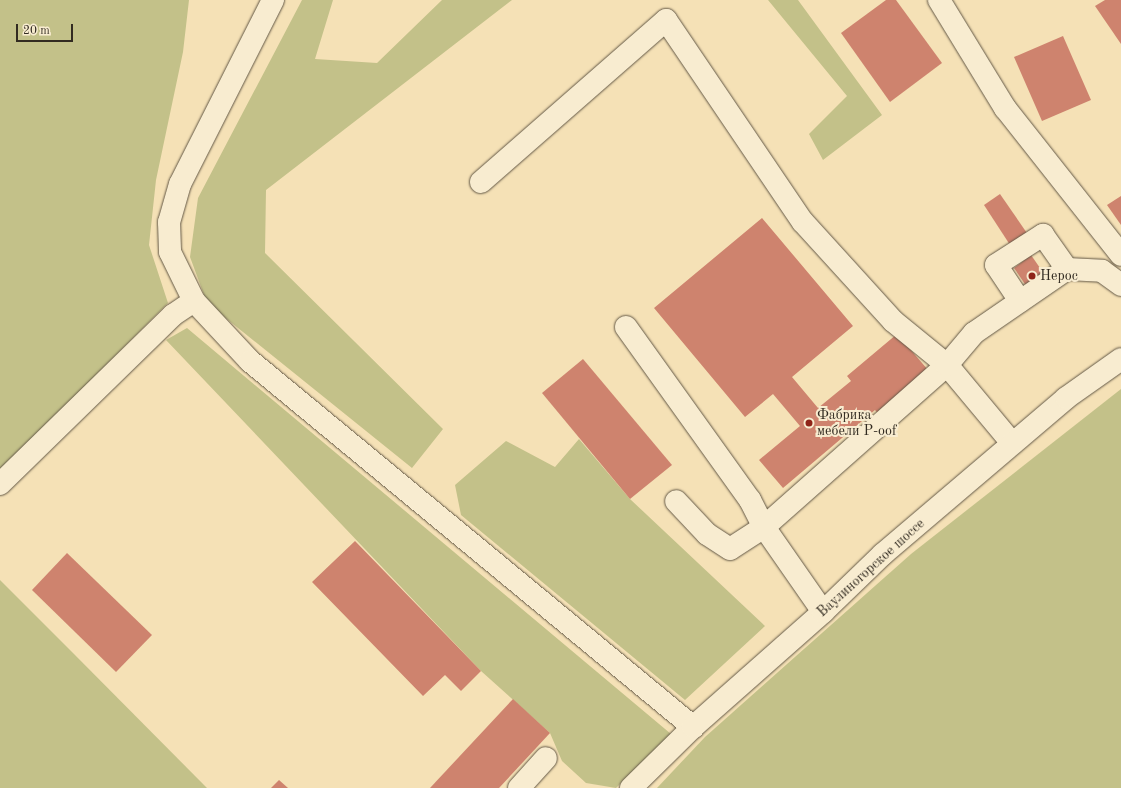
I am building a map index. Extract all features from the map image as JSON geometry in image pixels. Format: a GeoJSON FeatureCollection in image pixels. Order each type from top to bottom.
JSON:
{"type":"FeatureCollection","features":[{"type":"Feature","properties":{"kind":"street"},"geometry":{"type":"LineString","coordinates":[[273,0],[180,184],[168,222],[170,252],[194,300],[250,361],[693,727]]}},
{"type":"Feature","properties":{"kind":"street"},"geometry":{"type":"LineString","coordinates":[[939,0],[1005,108],[1121,255]]}},
{"type":"Feature","properties":{"kind":"street"},"geometry":{"type":"LineString","coordinates":[[481,182],[666,20],[803,222],[893,321],[947,365],[1012,444]]}},
{"type":"Feature","properties":{"kind":"street"},"geometry":{"type":"LineString","coordinates":[[1020,301],[996,265],[1043,235],[1067,269]]}},
{"type":"Feature","properties":{"kind":"street"},"geometry":{"type":"LineString","coordinates":[[676,501],[707,534],[730,549],[764,527],[947,365],[974,333],[1067,269],[1102,271],[1121,285]]}},
{"type":"Feature","properties":{"kind":"street"},"geometry":{"type":"LineString","coordinates":[[0,484],[168,320],[194,300]]}},
{"type":"Feature","properties":{"kind":"street"},"geometry":{"type":"LineString","coordinates":[[626,327],[750,500],[764,527],[823,612]]}},
{"type":"Feature","properties":{"kind":"street","name":"Ваулиногорское шоссе"},"geometry":{"type":"LineString","coordinates":[[631,788],[693,727],[823,612],[884,554],[1066,398],[1121,359]]}},
{"type":"Feature","properties":{"kind":"street"},"geometry":{"type":"LineString","coordinates":[[519,788],[546,758]]}},
{"type":"Feature","properties":{"kind":"shaded area"},"geometry":{"type":"Polygon","coordinates":[[[0,0],[189,0],[183,52],[156,180],[149,245],[168,303],[0,471],[0,0]]]}},
{"type":"Feature","properties":{"kind":"shaded area"},"geometry":{"type":"Polygon","coordinates":[[[302,0],[333,0],[315,59],[377,63],[442,0],[512,0],[266,190],[265,253],[443,429],[412,468],[207,303],[190,257],[198,198],[302,0]]]}},
{"type":"Feature","properties":{"kind":"shaded area"},"geometry":{"type":"Polygon","coordinates":[[[768,0],[798,0],[882,115],[823,160],[809,134],[847,96],[768,0]]]}},
{"type":"Feature","properties":{"kind":"shaded area"},"geometry":{"type":"Polygon","coordinates":[[[187,328],[671,734],[616,788],[586,783],[562,761],[550,733],[481,671],[166,340],[187,328]]]}},
{"type":"Feature","properties":{"kind":"shaded area"},"geometry":{"type":"Polygon","coordinates":[[[1121,389],[1121,788],[657,788],[705,737],[911,554],[1121,389]]]}},
{"type":"Feature","properties":{"kind":"shaded area"},"geometry":{"type":"Polygon","coordinates":[[[579,439],[630,499],[765,626],[685,700],[461,515],[455,485],[506,441],[555,467],[579,439]]]}},
{"type":"Feature","properties":{"kind":"shaded area"},"geometry":{"type":"Polygon","coordinates":[[[0,580],[71,651],[207,788],[0,788],[0,580]]]}},
{"type":"Feature","properties":{"kind":"building"},"geometry":{"type":"Polygon","coordinates":[[[886,0],[896,0],[942,63],[890,102],[841,33],[886,0]]]}},
{"type":"Feature","properties":{"kind":"building"},"geometry":{"type":"Polygon","coordinates":[[[1105,0],[1121,0],[1121,44],[1095,6],[1105,0]]]}},
{"type":"Feature","properties":{"kind":"building"},"geometry":{"type":"Polygon","coordinates":[[[1063,36],[1091,100],[1042,121],[1014,57],[1063,36]]]}},
{"type":"Feature","properties":{"kind":"building"},"geometry":{"type":"Polygon","coordinates":[[[1000,194],[1029,236],[1012,248],[984,205],[1000,194]]]}},
{"type":"Feature","properties":{"kind":"building"},"geometry":{"type":"Polygon","coordinates":[[[1121,196],[1121,225],[1107,205],[1121,196]]]}},
{"type":"Feature","properties":{"kind":"building"},"geometry":{"type":"Polygon","coordinates":[[[762,218],[853,326],[792,377],[818,408],[851,381],[847,376],[897,334],[935,378],[884,421],[875,410],[783,488],[759,460],[800,426],[773,394],[745,417],[654,308],[762,218]]]}},
{"type":"Feature","properties":{"kind":"building"},"geometry":{"type":"Polygon","coordinates":[[[1031,255],[1047,278],[1029,290],[1014,268],[1031,255]]]}},
{"type":"Feature","properties":{"kind":"building"},"geometry":{"type":"Polygon","coordinates":[[[583,359],[672,465],[630,499],[542,393],[583,359]]]}},
{"type":"Feature","properties":{"kind":"building"},"geometry":{"type":"Polygon","coordinates":[[[355,541],[481,671],[461,691],[445,675],[423,696],[312,582],[355,541]]]}},
{"type":"Feature","properties":{"kind":"building"},"geometry":{"type":"Polygon","coordinates":[[[67,553],[152,635],[116,672],[32,590],[67,553]]]}},
{"type":"Feature","properties":{"kind":"building"},"geometry":{"type":"Polygon","coordinates":[[[513,699],[550,733],[499,788],[430,788],[513,699]]]}},
{"type":"Feature","properties":{"kind":"building"},"geometry":{"type":"Polygon","coordinates":[[[279,780],[288,788],[271,788],[279,780]]]}},
{"type":"Feature","properties":{"kind":"place","name":"Нерос"},"geometry":{"type":"Point","coordinates":[1032,276]}},
{"type":"Feature","properties":{"kind":"place","name":"Фабрика мебели P-oof"},"geometry":{"type":"Point","coordinates":[809,423]}}]}
